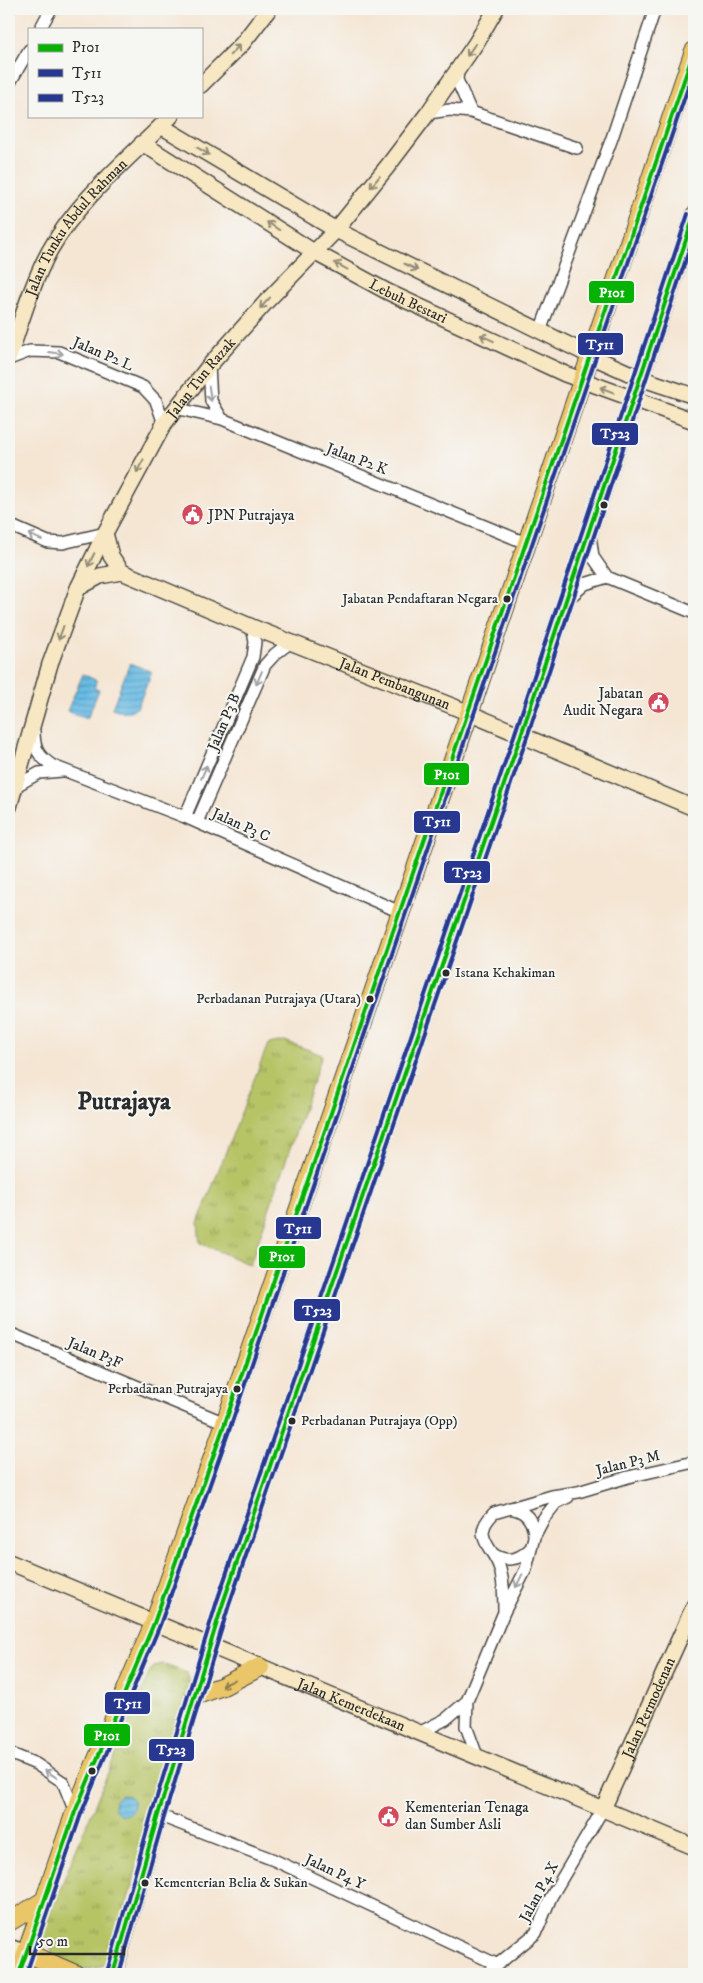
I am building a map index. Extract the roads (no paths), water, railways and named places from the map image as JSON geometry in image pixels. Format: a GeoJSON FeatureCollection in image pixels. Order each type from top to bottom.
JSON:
{"type":"FeatureCollection","features":[{"type":"Feature","properties":{"kind":"main road"},"geometry":{"type":"LineString","coordinates":[[19,1974],[75,1812],[154,1623],[469,714],[694,51]]}},
{"type":"Feature","properties":{"kind":"main road"},"geometry":{"type":"LineString","coordinates":[[113,1974],[158,1815],[210,1645],[521,735],[694,216]]}},
{"type":"Feature","properties":{"kind":"main road"},"geometry":{"type":"LineString","coordinates":[[194,1696],[223,1686],[260,1667]]}},
{"type":"Feature","properties":{"kind":"main road"},"geometry":{"type":"LineString","coordinates":[[9,1922],[45,1900]]}},
{"type":"Feature","properties":{"kind":"main road"},"geometry":{"type":"LineString","coordinates":[[27,1953],[75,1974]]}},
{"type":"Feature","properties":{"kind":"street"},"geometry":{"type":"LineString","coordinates":[[41,28],[51,9]]}},
{"type":"Feature","properties":{"kind":"street"},"geometry":{"type":"LineString","coordinates":[[202,84],[242,44],[269,9]]}},
{"type":"Feature","properties":{"kind":"street","name":"Jalan Tun Razak"},"geometry":{"type":"LineString","coordinates":[[13,796],[50,664],[78,588],[105,533],[164,424],[209,366],[336,230],[428,113],[496,9]]}},
{"type":"Feature","properties":{"kind":"street"},"geometry":{"type":"LineString","coordinates":[[540,331],[612,138],[655,9]]}},
{"type":"Feature","properties":{"kind":"street"},"geometry":{"type":"LineString","coordinates":[[9,84],[28,52]]}},
{"type":"Feature","properties":{"kind":"street"},"geometry":{"type":"LineString","coordinates":[[458,69],[457,80],[471,112]]}},
{"type":"Feature","properties":{"kind":"street"},"geometry":{"type":"LineString","coordinates":[[428,113],[450,110],[471,112],[577,148]]}},
{"type":"Feature","properties":{"kind":"street","name":"Lebuh Bestari"},"geometry":{"type":"LineString","coordinates":[[166,121],[336,230],[590,356],[640,378],[694,396]]}},
{"type":"Feature","properties":{"kind":"street","name":"Jalan Tunku Abdul Rahman"},"geometry":{"type":"LineString","coordinates":[[9,358],[50,250],[86,199],[166,121]]}},
{"type":"Feature","properties":{"kind":"street","name":"Lebuh Bestari"},"geometry":{"type":"LineString","coordinates":[[142,143],[314,252],[388,292],[582,380],[633,400],[694,420]]}},
{"type":"Feature","properties":{"kind":"street","name":"Jalan P2 L"},"geometry":{"type":"LineString","coordinates":[[9,358],[30,351],[60,352],[144,387],[156,401],[164,424]]}},
{"type":"Feature","properties":{"kind":"street"},"geometry":{"type":"LineString","coordinates":[[209,366],[211,401],[222,419]]}},
{"type":"Feature","properties":{"kind":"street","name":"Jalan P2 K"},"geometry":{"type":"LineString","coordinates":[[175,408],[222,419],[526,543]]}},
{"type":"Feature","properties":{"kind":"street"},"geometry":{"type":"LineString","coordinates":[[9,525],[48,542],[63,543],[105,533],[111,556],[122,572],[100,576],[78,588]]}},
{"type":"Feature","properties":{"kind":"street"},"geometry":{"type":"LineString","coordinates":[[589,530],[593,557],[607,577],[694,614]]}},
{"type":"Feature","properties":{"kind":"street","name":"Jalan Pembangunan"},"geometry":{"type":"LineString","coordinates":[[122,572],[694,808]]}},
{"type":"Feature","properties":{"kind":"street"},"geometry":{"type":"LineString","coordinates":[[564,603],[585,584],[607,577]]}},
{"type":"Feature","properties":{"kind":"street","name":"Jalan P3 B"},"geometry":{"type":"LineString","coordinates":[[185,817],[253,657],[255,642],[252,627]]}},
{"type":"Feature","properties":{"kind":"street","name":"Jalan P3 B"},"geometry":{"type":"LineString","coordinates":[[197,822],[265,665],[275,654],[291,642]]}},
{"type":"Feature","properties":{"kind":"street","name":"Jalan P3 C"},"geometry":{"type":"LineString","coordinates":[[34,722],[34,747],[38,755],[53,766],[197,822],[400,912]]}},
{"type":"Feature","properties":{"kind":"street"},"geometry":{"type":"LineString","coordinates":[[9,767],[13,796]]}},
{"type":"Feature","properties":{"kind":"street","name":"Jalan P3 C"},"geometry":{"type":"LineString","coordinates":[[13,796],[39,773],[66,772]]}},
{"type":"Feature","properties":{"kind":"street","name":"Jalan P3F"},"geometry":{"type":"LineString","coordinates":[[9,1333],[224,1423]]}},
{"type":"Feature","properties":{"kind":"street","name":"Jalan P3 M"},"geometry":{"type":"LineString","coordinates":[[504,1612],[504,1585],[500,1566],[484,1540],[484,1525],[494,1513],[552,1496],[578,1492],[628,1477],[691,1464]]}},
{"type":"Feature","properties":{"kind":"street","name":"Jalan P3 M"},"geometry":{"type":"LineString","coordinates":[[476,1756],[466,1726],[467,1701],[504,1612],[526,1569],[534,1537],[544,1518],[556,1503],[578,1492]]}},
{"type":"Feature","properties":{"kind":"street"},"geometry":{"type":"LineString","coordinates":[[508,1508],[522,1512],[528,1517],[532,1523],[534,1537]]}},
{"type":"Feature","properties":{"kind":"street"},"geometry":{"type":"LineString","coordinates":[[490,1552],[496,1556],[511,1559],[518,1558],[530,1549]]}},
{"type":"Feature","properties":{"kind":"street","name":"Jalan Kemerdekaan"},"geometry":{"type":"LineString","coordinates":[[9,1562],[694,1847]]}},
{"type":"Feature","properties":{"kind":"street","name":"Jalan Permodenan"},"geometry":{"type":"LineString","coordinates":[[603,1810],[694,1606]]}},
{"type":"Feature","properties":{"kind":"street","name":"Jalan P3 M"},"geometry":{"type":"LineString","coordinates":[[419,1733],[446,1720],[467,1701]]}},
{"type":"Feature","properties":{"kind":"street"},"geometry":{"type":"LineString","coordinates":[[9,1753],[36,1764],[64,1782],[75,1812]]}},
{"type":"Feature","properties":{"kind":"street","name":"Jalan P4 X"},"geometry":{"type":"LineString","coordinates":[[486,1974],[536,1933],[551,1897],[603,1810]]}},
{"type":"Feature","properties":{"kind":"street","name":"Jalan P4 Y"},"geometry":{"type":"LineString","coordinates":[[158,1815],[274,1860],[496,1964]]}},
{"type":"Feature","properties":{"kind":"street"},"geometry":{"type":"LineString","coordinates":[[9,1946],[27,1953]]}},
{"type":"Feature","properties":{"kind":"water"},"geometry":{"type":"Polygon","coordinates":[[[130,663],[152,672],[137,708],[124,713],[112,708],[130,663]]]}},
{"type":"Feature","properties":{"kind":"water"},"geometry":{"type":"Polygon","coordinates":[[[83,674],[97,681],[94,688],[99,690],[87,719],[67,711],[83,674]]]}},
{"type":"Feature","properties":{"kind":"water"},"geometry":{"type":"Polygon","coordinates":[[[124,1795],[131,1798],[134,1805],[131,1812],[124,1815],[117,1812],[114,1805],[117,1798],[124,1795]]]}},
{"type":"Feature","properties":{"kind":"place","name":"JPN Putrajaya"},"geometry":{"type":"Point","coordinates":[192,515]}},
{"type":"Feature","properties":{"kind":"place","name":"Jabatan Pendaftaran Negara"},"geometry":{"type":"Point","coordinates":[507,599]}},
{"type":"Feature","properties":{"kind":"place","name":"Jabatan Audit Negara"},"geometry":{"type":"Point","coordinates":[659,702]}},
{"type":"Feature","properties":{"kind":"place","name":"Istana Kehakiman"},"geometry":{"type":"Point","coordinates":[446,973]}},
{"type":"Feature","properties":{"kind":"place","name":"Perbadanan Putrajaya (Utara)"},"geometry":{"type":"Point","coordinates":[370,999]}},
{"type":"Feature","properties":{"kind":"place","name":"Perbadanan Putrajaya"},"geometry":{"type":"Point","coordinates":[237,1389]}},
{"type":"Feature","properties":{"kind":"place","name":"Perbadanan Putrajaya (Opp)"},"geometry":{"type":"Point","coordinates":[292,1421]}},
{"type":"Feature","properties":{"kind":"place","name":"Kementerian Tenaga dan Sumber Asli"},"geometry":{"type":"Point","coordinates":[389,1816]}},
{"type":"Feature","properties":{"kind":"place","name":"Kementerian Belia & Sukan"},"geometry":{"type":"Point","coordinates":[145,1883]}},
{"type":"Feature","properties":{"kind":"district","name":"Putrajaya"},"geometry":{"type":"Point","coordinates":[124,1101]}}]}
